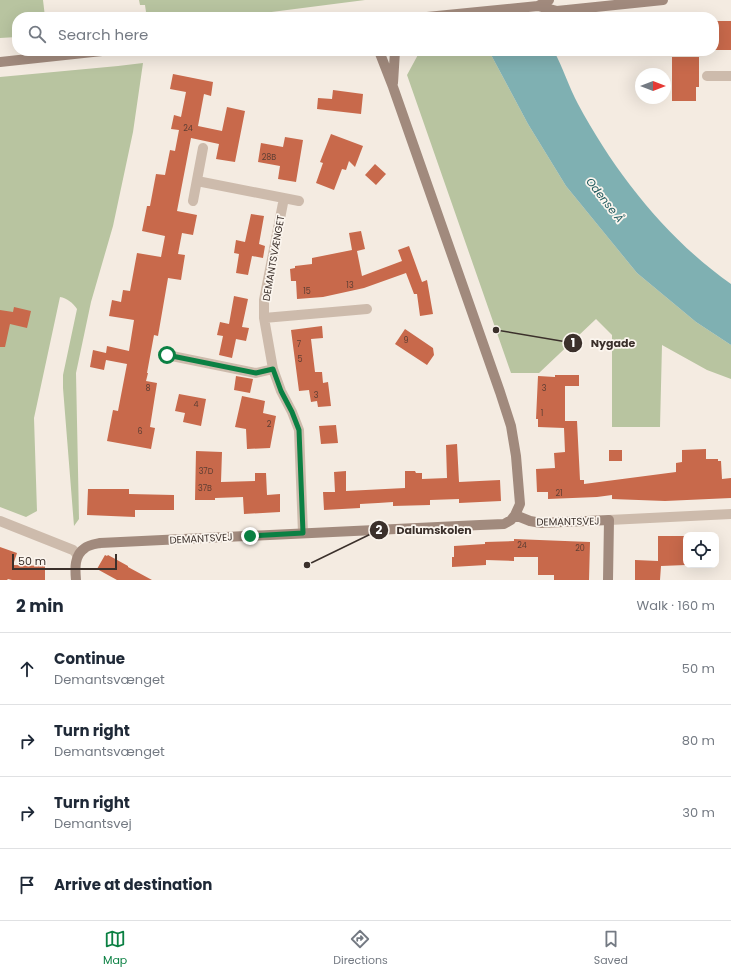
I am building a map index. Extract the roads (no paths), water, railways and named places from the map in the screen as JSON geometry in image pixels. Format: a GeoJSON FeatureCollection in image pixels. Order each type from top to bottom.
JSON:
{"type":"FeatureCollection","features":[{"type":"Feature","properties":{"kind":"street"},"geometry":{"type":"LineString","coordinates":[[538,6],[549,0]]}},
{"type":"Feature","properties":{"kind":"street"},"geometry":{"type":"LineString","coordinates":[[472,12],[538,6],[557,12],[663,0]]}},
{"type":"Feature","properties":{"kind":"street"},"geometry":{"type":"LineString","coordinates":[[0,62],[56,56]]}},
{"type":"Feature","properties":{"kind":"street"},"geometry":{"type":"LineString","coordinates":[[381,56],[500,392],[510,426],[516,456],[520,504],[515,515]]}},
{"type":"Feature","properties":{"kind":"street"},"geometry":{"type":"LineString","coordinates":[[393,87],[395,56]]}},
{"type":"Feature","properties":{"kind":"street"},"geometry":{"type":"LineString","coordinates":[[706,76],[731,76]]}},
{"type":"Feature","properties":{"kind":"street"},"geometry":{"type":"LineString","coordinates":[[193,200],[203,148]]}},
{"type":"Feature","properties":{"kind":"street"},"geometry":{"type":"LineString","coordinates":[[197,181],[299,201]]}},
{"type":"Feature","properties":{"kind":"street","name":"DEMANTSVÆNGET"},"geometry":{"type":"LineString","coordinates":[[284,198],[264,300],[264,318],[273,369],[281,391],[299,430],[303,533]]}},
{"type":"Feature","properties":{"kind":"street"},"geometry":{"type":"LineString","coordinates":[[264,318],[367,309]]}},
{"type":"Feature","properties":{"kind":"street"},"geometry":{"type":"LineString","coordinates":[[167,355],[256,373],[273,369]]}},
{"type":"Feature","properties":{"kind":"street","name":"DEMANTSVEJ"},"geometry":{"type":"LineString","coordinates":[[78,555],[85,548],[100,543],[504,524],[511,520],[515,515],[530,521],[541,523],[731,514]]}},
{"type":"Feature","properties":{"kind":"street"},"geometry":{"type":"LineString","coordinates":[[608,520],[608,580]]}},
{"type":"Feature","properties":{"kind":"street"},"geometry":{"type":"LineString","coordinates":[[0,521],[73,550],[78,555],[75,567],[76,580]]}},
{"type":"Feature","properties":{"kind":"water","name":"Odense Å"},"geometry":{"type":"Polygon","coordinates":[[[492,56],[556,56],[578,104],[593,130],[609,155],[644,203],[685,247],[731,284],[731,345],[696,322],[637,273],[566,186],[528,124],[492,56]]]}},
{"type":"Feature","properties":{"kind":"place","name":"Nygade"},"geometry":{"type":"Point","coordinates":[496,330]}},
{"type":"Feature","properties":{"kind":"place","name":"Dalumskolen"},"geometry":{"type":"Point","coordinates":[307,565]}}]}
